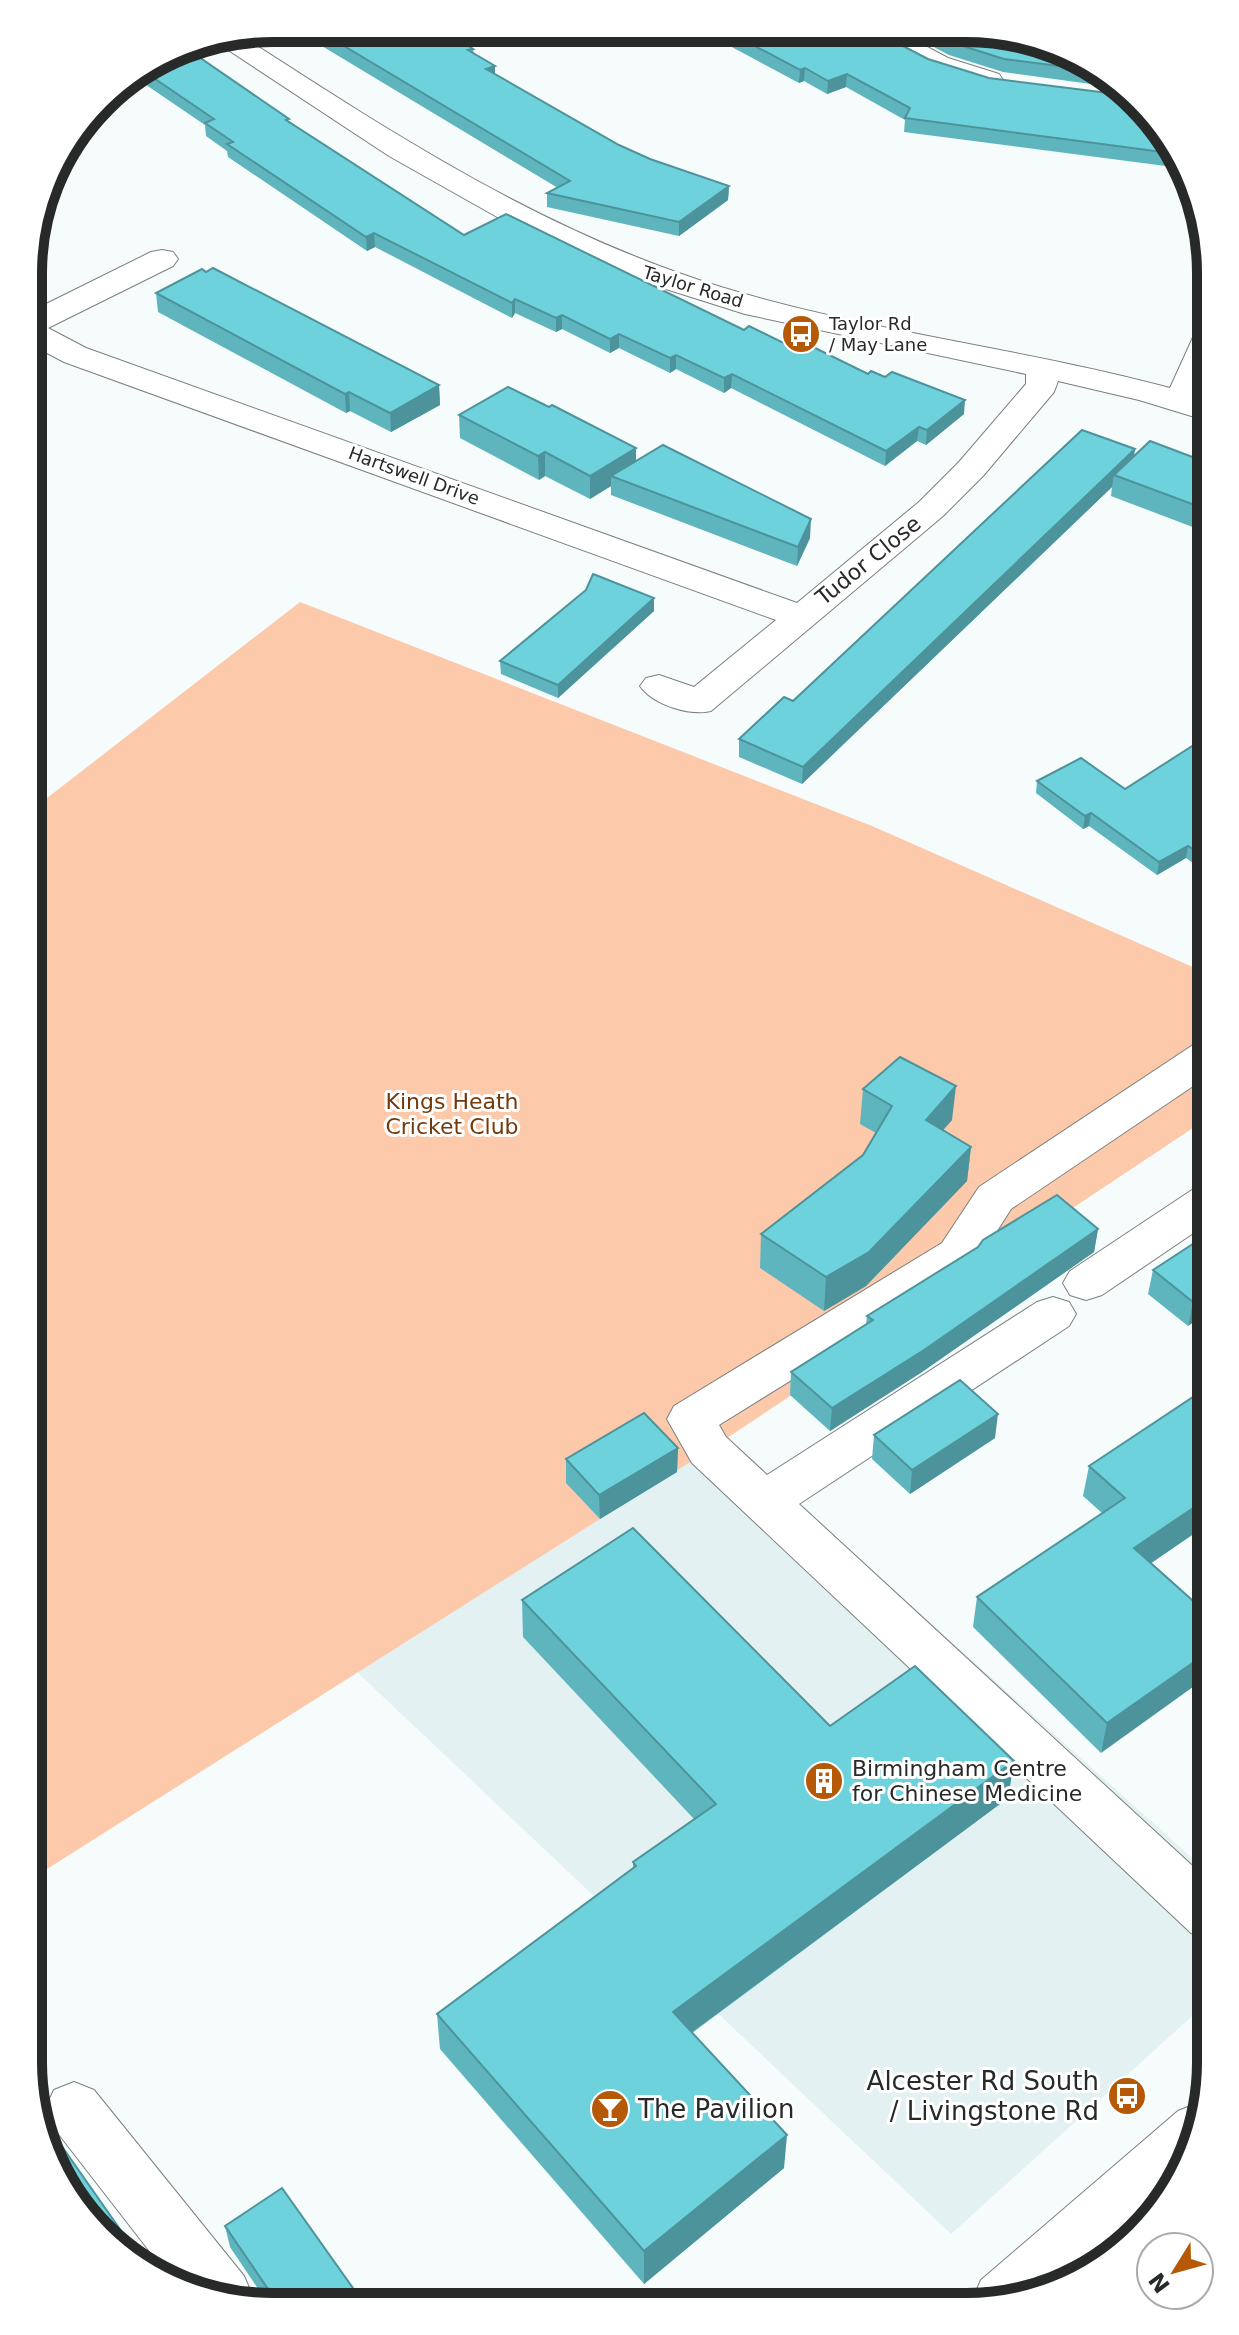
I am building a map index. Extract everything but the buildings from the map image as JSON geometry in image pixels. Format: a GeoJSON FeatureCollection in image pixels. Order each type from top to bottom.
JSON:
{"type":"FeatureCollection","features":[{"type":"Feature","properties":{"kind":"main road"},"geometry":{"type":"LineString","coordinates":[[897,42],[938,64],[1014,85]]}},
{"type":"Feature","properties":{"kind":"main road","name":"Taylor Road"},"geometry":{"type":"LineString","coordinates":[[237,45],[427,169],[487,202],[617,264],[711,295],[788,314],[1042,367],[1196,406]]}},
{"type":"Feature","properties":{"kind":"main road"},"geometry":{"type":"LineString","coordinates":[[42,318],[162,259]]}},
{"type":"Feature","properties":{"kind":"main road","name":"Hartswell Drive"},"geometry":{"type":"LineString","coordinates":[[42,337],[75,355],[800,616]]}},
{"type":"Feature","properties":{"kind":"main road","name":"Tudor Close"},"geometry":{"type":"LineString","coordinates":[[659,686],[698,703],[931,509],[971,469],[1042,385],[1042,367]]}},
{"type":"Feature","properties":{"kind":"main road"},"geometry":{"type":"LineString","coordinates":[[1197,1062],[995,1198],[958,1255],[691,1419],[709,1450],[1197,1904]]}},
{"type":"Feature","properties":{"kind":"main road"},"geometry":{"type":"LineString","coordinates":[[1086,1283],[1197,1208]]}},
{"type":"Feature","properties":{"kind":"main road"},"geometry":{"type":"LineString","coordinates":[[765,1501],[1053,1314]]}},
{"type":"Feature","properties":{"kind":"main road"},"geometry":{"type":"LineString","coordinates":[[74,2109],[214,2285]]}},
{"type":"Feature","properties":{"kind":"main road"},"geometry":{"type":"LineString","coordinates":[[1019,2286],[1181,2145]]}},
{"type":"Feature","properties":{"kind":"shaded area"},"geometry":{"type":"Polygon","coordinates":[[[725,1438],[1197,1862],[1197,2012],[951,2234],[356,1671],[725,1438]]]}},
{"type":"Feature","properties":{"kind":"green space","name":"Kings Heath Cricket Club"},"geometry":{"type":"Polygon","coordinates":[[[300,602],[872,826],[1197,969],[1197,1125],[709,1450],[42,1872],[42,802],[300,602]]]}},
{"type":"Feature","properties":{"kind":"place","name":"Taylor Rd / May Lane"},"geometry":{"type":"Point","coordinates":[801,334]}},
{"type":"Feature","properties":{"kind":"place","name":"Birmingham Centre for Chinese Medicine"},"geometry":{"type":"Point","coordinates":[824,1781]}},
{"type":"Feature","properties":{"kind":"place","name":"Alcester Rd South / Livingstone Rd"},"geometry":{"type":"Point","coordinates":[1127,2096]}},
{"type":"Feature","properties":{"kind":"place","name":"The Pavilion"},"geometry":{"type":"Point","coordinates":[610,2109]}}]}
